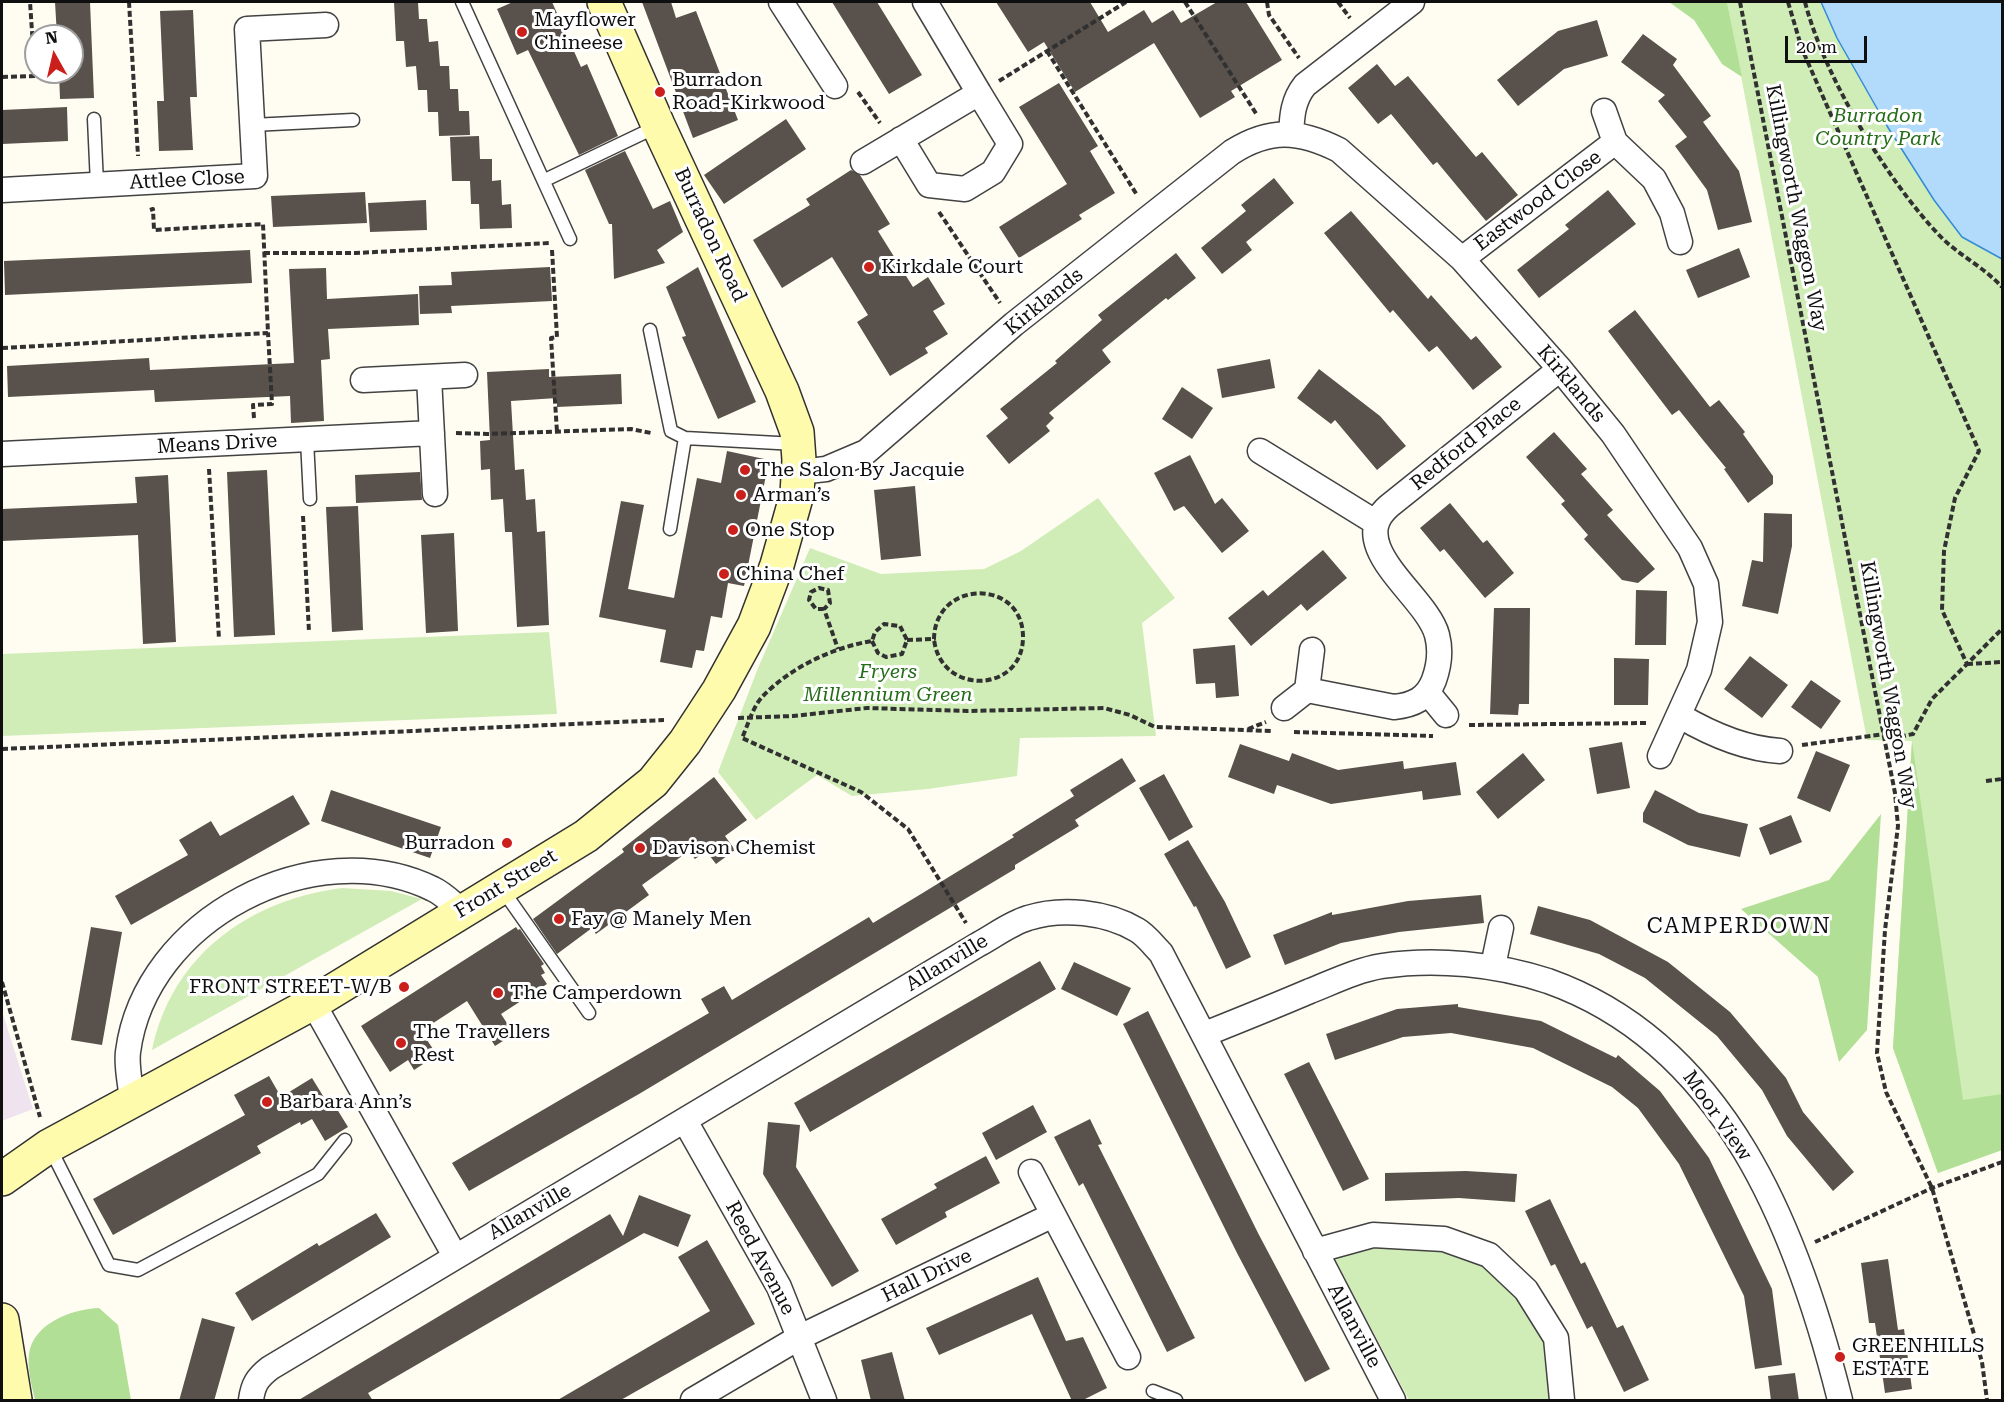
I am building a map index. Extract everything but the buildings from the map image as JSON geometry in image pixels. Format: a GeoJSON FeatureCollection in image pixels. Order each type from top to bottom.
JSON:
{"type":"FeatureCollection","features":[{"type":"Feature","properties":{"kind":"main road","name":"Burradon Road"},"geometry":{"type":"LineString","coordinates":[[604,2],[658,125],[782,391],[799,458]]}},
{"type":"Feature","properties":{"kind":"main road","name":"Front Street"},"geometry":{"type":"LineString","coordinates":[[4,1176],[49,1146],[313,1003],[586,836],[634,800],[670,762],[701,719],[758,616],[791,521],[799,458]]}},
{"type":"Feature","properties":{"kind":"main road"},"geometry":{"type":"LineString","coordinates":[[2,1320],[15,1401]]}},
{"type":"Feature","properties":{"kind":"street"},"geometry":{"type":"LineString","coordinates":[[781,2],[835,86]]}},
{"type":"Feature","properties":{"kind":"street"},"geometry":{"type":"LineString","coordinates":[[901,139],[929,185],[965,189],[993,172],[1010,144],[925,2]]}},
{"type":"Feature","properties":{"kind":"street"},"geometry":{"type":"LineString","coordinates":[[1280,135],[1292,112],[1297,95],[1312,79],[1412,2]]}},
{"type":"Feature","properties":{"kind":"street","name":"Attlee Close"},"geometry":{"type":"LineString","coordinates":[[2,189],[255,176],[248,29],[326,25]]}},
{"type":"Feature","properties":{"kind":"street"},"geometry":{"type":"LineString","coordinates":[[863,162],[979,93]]}},
{"type":"Feature","properties":{"kind":"street","name":"Eastwood Close"},"geometry":{"type":"LineString","coordinates":[[1604,111],[1615,142],[1654,179],[1672,213],[1680,242]]}},
{"type":"Feature","properties":{"kind":"street","name":"Kirklands"},"geometry":{"type":"LineString","coordinates":[[799,458],[826,469],[866,452],[1014,324],[1232,152],[1247,143],[1280,135],[1315,138],[1339,150],[1462,259],[1560,369],[1613,434],[1677,526],[1700,566],[1706,584],[1710,622],[1699,670],[1660,756]]}},
{"type":"Feature","properties":{"kind":"street","name":"Eastwood Close"},"geometry":{"type":"LineString","coordinates":[[1462,259],[1615,142]]}},
{"type":"Feature","properties":{"kind":"street","name":"Redford Place"},"geometry":{"type":"LineString","coordinates":[[1375,522],[1389,507],[1560,369]]}},
{"type":"Feature","properties":{"kind":"street"},"geometry":{"type":"LineString","coordinates":[[363,380],[465,375]]}},
{"type":"Feature","properties":{"kind":"street"},"geometry":{"type":"LineString","coordinates":[[429,377],[435,494]]}},
{"type":"Feature","properties":{"kind":"street","name":"Means Drive"},"geometry":{"type":"LineString","coordinates":[[2,454],[432,434]]}},
{"type":"Feature","properties":{"kind":"street"},"geometry":{"type":"LineString","coordinates":[[1260,451],[1375,522],[1375,538],[1384,557],[1437,633],[1439,663],[1428,693],[1407,705],[1394,707],[1307,690]]}},
{"type":"Feature","properties":{"kind":"street"},"geometry":{"type":"LineString","coordinates":[[1284,720],[1307,690],[1312,650]]}},
{"type":"Feature","properties":{"kind":"street"},"geometry":{"type":"LineString","coordinates":[[1428,693],[1449,726]]}},
{"type":"Feature","properties":{"kind":"street"},"geometry":{"type":"LineString","coordinates":[[1680,716],[1709,731],[1753,746],[1780,751]]}},
{"type":"Feature","properties":{"kind":"street"},"geometry":{"type":"LineString","coordinates":[[132,1101],[128,1053],[144,1002],[156,978],[189,937],[231,904],[286,880],[346,871],[406,879],[435,889],[462,910]]}},
{"type":"Feature","properties":{"kind":"street","name":"Allanville"},"geometry":{"type":"LineString","coordinates":[[251,1401],[252,1387],[259,1376],[270,1368],[979,944],[1027,918],[1054,913],[1079,912],[1138,930],[1161,953],[1394,1401]]}},
{"type":"Feature","properties":{"kind":"street"},"geometry":{"type":"LineString","coordinates":[[1493,966],[1501,928]]}},
{"type":"Feature","properties":{"kind":"street","name":"Moor View"},"geometry":{"type":"LineString","coordinates":[[1204,1034],[1354,973],[1382,966],[1493,966],[1572,990],[1626,1019],[1672,1055],[1706,1094],[1739,1141],[1796,1251],[1823,1331],[1840,1401]]}},
{"type":"Feature","properties":{"kind":"street"},"geometry":{"type":"LineString","coordinates":[[313,1003],[455,1256]]}},
{"type":"Feature","properties":{"kind":"street","name":"Reed Avenue"},"geometry":{"type":"LineString","coordinates":[[685,1121],[779,1287],[824,1401]]}},
{"type":"Feature","properties":{"kind":"street"},"geometry":{"type":"LineString","coordinates":[[1030,1172],[1128,1357]]}},
{"type":"Feature","properties":{"kind":"street","name":"Hall Drive"},"geometry":{"type":"LineString","coordinates":[[800,1337],[1053,1215]]}},
{"type":"Feature","properties":{"kind":"street"},"geometry":{"type":"LineString","coordinates":[[1315,1251],[1373,1234],[1444,1239],[1489,1255],[1526,1290],[1556,1338],[1562,1401]]}},
{"type":"Feature","properties":{"kind":"street"},"geometry":{"type":"LineString","coordinates":[[693,1401],[800,1337]]}},
{"type":"Feature","properties":{"kind":"lane"},"geometry":{"type":"LineString","coordinates":[[462,2],[570,239]]}},
{"type":"Feature","properties":{"kind":"lane"},"geometry":{"type":"LineString","coordinates":[[94,119],[97,184]]}},
{"type":"Feature","properties":{"kind":"lane"},"geometry":{"type":"LineString","coordinates":[[252,125],[353,120]]}},
{"type":"Feature","properties":{"kind":"lane"},"geometry":{"type":"LineString","coordinates":[[545,180],[658,125]]}},
{"type":"Feature","properties":{"kind":"lane"},"geometry":{"type":"LineString","coordinates":[[650,330],[671,431],[685,438],[799,458]]}},
{"type":"Feature","properties":{"kind":"lane"},"geometry":{"type":"LineString","coordinates":[[670,529],[685,438]]}},
{"type":"Feature","properties":{"kind":"lane"},"geometry":{"type":"LineString","coordinates":[[307,440],[310,499]]}},
{"type":"Feature","properties":{"kind":"lane"},"geometry":{"type":"LineString","coordinates":[[501,887],[589,1013]]}},
{"type":"Feature","properties":{"kind":"lane"},"geometry":{"type":"LineString","coordinates":[[49,1146],[109,1265],[138,1270],[318,1174],[345,1140]]}},
{"type":"Feature","properties":{"kind":"lane"},"geometry":{"type":"LineString","coordinates":[[1153,1391],[1176,1401]]}},
{"type":"Feature","properties":{"kind":"path"},"geometry":{"type":"LineString","coordinates":[[2,77],[35,76],[30,2]]}},
{"type":"Feature","properties":{"kind":"path"},"geometry":{"type":"LineString","coordinates":[[2,348],[268,333],[263,224],[154,230],[153,209],[142,210],[129,2]]}},
{"type":"Feature","properties":{"kind":"path"},"geometry":{"type":"LineString","coordinates":[[979,93],[1126,2]]}},
{"type":"Feature","properties":{"kind":"path"},"geometry":{"type":"LineString","coordinates":[[1185,2],[1280,135]]}},
{"type":"Feature","properties":{"kind":"path"},"geometry":{"type":"LineString","coordinates":[[1267,2],[1269,15],[1312,79]]}},
{"type":"Feature","properties":{"kind":"path","name":"Killingworth Waggon Way"},"geometry":{"type":"LineString","coordinates":[[1740,2],[1885,734],[1898,826],[1886,930],[1877,1053],[1886,1092],[1932,1188],[1982,1362],[1987,1401]]}},
{"type":"Feature","properties":{"kind":"path"},"geometry":{"type":"LineString","coordinates":[[1788,2],[1802,49],[1979,451],[1955,498],[1944,551],[1942,610],[1967,664]]}},
{"type":"Feature","properties":{"kind":"path"},"geometry":{"type":"LineString","coordinates":[[1804,2],[1837,86],[1894,179],[1940,236],[2002,287]]}},
{"type":"Feature","properties":{"kind":"path"},"geometry":{"type":"LineString","coordinates":[[1047,51],[1151,217]]}},
{"type":"Feature","properties":{"kind":"path"},"geometry":{"type":"LineString","coordinates":[[548,233],[552,243],[557,337],[551,338],[557,432]]}},
{"type":"Feature","properties":{"kind":"path"},"geometry":{"type":"LineString","coordinates":[[264,253],[356,253],[552,243]]}},
{"type":"Feature","properties":{"kind":"path"},"geometry":{"type":"LineString","coordinates":[[432,434],[631,429],[685,438]]}},
{"type":"Feature","properties":{"kind":"path"},"geometry":{"type":"LineString","coordinates":[[208,445],[219,639]]}},
{"type":"Feature","properties":{"kind":"path"},"geometry":{"type":"LineString","coordinates":[[309,632],[302,499],[310,499]]}},
{"type":"Feature","properties":{"kind":"path"},"geometry":{"type":"LineString","coordinates":[[824,609],[816,609],[809,600],[811,592],[819,588],[828,590],[830,598],[824,609],[838,649]]}},
{"type":"Feature","properties":{"kind":"path"},"geometry":{"type":"LineString","coordinates":[[983,592],[998,597],[1012,607],[1020,621],[1023,636],[1020,654],[1010,669],[994,679],[975,682],[948,669],[938,654],[934,639],[937,621],[947,606],[964,595],[983,592]]}},
{"type":"Feature","properties":{"kind":"path"},"geometry":{"type":"LineString","coordinates":[[890,623],[902,628],[907,640],[902,654],[886,657],[879,653],[872,641],[879,627],[890,623]]}},
{"type":"Feature","properties":{"kind":"path"},"geometry":{"type":"LineString","coordinates":[[1780,751],[1885,734],[1899,737],[1913,734],[1932,699],[2002,629]]}},
{"type":"Feature","properties":{"kind":"path"},"geometry":{"type":"LineString","coordinates":[[907,640],[934,639]]}},
{"type":"Feature","properties":{"kind":"path"},"geometry":{"type":"LineString","coordinates":[[872,641],[838,649],[777,685],[762,697],[742,738],[861,792],[908,829],[979,944]]}},
{"type":"Feature","properties":{"kind":"path"},"geometry":{"type":"LineString","coordinates":[[1967,664],[2002,662]]}},
{"type":"Feature","properties":{"kind":"path"},"geometry":{"type":"LineString","coordinates":[[2,749],[794,717],[867,708],[967,711],[1104,708],[1130,715],[1155,728],[1274,731]]}},
{"type":"Feature","properties":{"kind":"path"},"geometry":{"type":"LineString","coordinates":[[1284,720],[1357,732],[1426,738],[1449,726],[1475,723],[1659,723],[1680,716]]}},
{"type":"Feature","properties":{"kind":"path"},"geometry":{"type":"LineString","coordinates":[[1986,781],[2002,779]]}},
{"type":"Feature","properties":{"kind":"path"},"geometry":{"type":"LineString","coordinates":[[2,982],[4,1003],[49,1146]]}},
{"type":"Feature","properties":{"kind":"path"},"geometry":{"type":"LineString","coordinates":[[1796,1251],[1932,1188],[2002,1162]]}},
{"type":"Feature","properties":{"kind":"shaded area"},"geometry":{"type":"Polygon","coordinates":[[[2,1011],[33,1109],[2,1121],[2,1011]]]}},
{"type":"Feature","properties":{"kind":"green space"},"geometry":{"type":"Polygon","coordinates":[[[1669,2],[1727,2],[1742,77],[1722,64],[1694,20],[1669,2]]]}},
{"type":"Feature","properties":{"kind":"green space","name":"Burradon Country Park"},"geometry":{"type":"Polygon","coordinates":[[[1727,2],[2002,2],[2002,1150],[1938,1173],[1893,1048],[1912,741],[1867,740],[1727,2]]]}},
{"type":"Feature","properties":{"kind":"green space","name":"Fryers Millennium Green"},"geometry":{"type":"Polygon","coordinates":[[[1098,498],[1175,598],[1142,623],[1156,736],[1020,738],[1017,776],[928,789],[852,796],[817,775],[756,820],[718,772],[758,668],[810,548],[881,574],[984,569],[1021,551],[1098,498]]]}},
{"type":"Feature","properties":{"kind":"green space"},"geometry":{"type":"Polygon","coordinates":[[[549,632],[557,714],[2,736],[2,654],[549,632]]]}},
{"type":"Feature","properties":{"kind":"green space"},"geometry":{"type":"Polygon","coordinates":[[[1912,741],[1963,1100],[2002,1094],[2002,1150],[1938,1173],[1893,1048],[1912,741]]]}},
{"type":"Feature","properties":{"kind":"green space"},"geometry":{"type":"Polygon","coordinates":[[[1881,814],[1867,1030],[1839,1062],[1818,977],[1741,909],[1829,880],[1881,814]]]}},
{"type":"Feature","properties":{"kind":"green space"},"geometry":{"type":"Polygon","coordinates":[[[342,888],[391,891],[422,899],[152,1050],[162,1016],[177,986],[196,960],[220,938],[246,919],[276,905],[342,888]]]}},
{"type":"Feature","properties":{"kind":"green space"},"geometry":{"type":"Polygon","coordinates":[[[1377,1246],[1444,1251],[1483,1264],[1518,1295],[1545,1341],[1553,1400],[1409,1400],[1335,1259],[1377,1246]]]}},
{"type":"Feature","properties":{"kind":"green space"},"geometry":{"type":"Polygon","coordinates":[[[99,1308],[118,1325],[131,1400],[35,1400],[30,1377],[29,1354],[38,1334],[46,1326],[66,1315],[99,1308]]]}},
{"type":"Feature","properties":{"kind":"water"},"geometry":{"type":"Polygon","coordinates":[[[1821,2],[2002,2],[2002,259],[1962,237],[1934,200],[1887,126],[1837,38],[1821,2]]]}},
{"type":"Feature","properties":{"kind":"place","name":"Mayflower Chineese"},"geometry":{"type":"Point","coordinates":[522,32]}},
{"type":"Feature","properties":{"kind":"place","name":"Burradon Road-Kirkwood"},"geometry":{"type":"Point","coordinates":[660,92]}},
{"type":"Feature","properties":{"kind":"place","name":"Kirkdale Court"},"geometry":{"type":"Point","coordinates":[869,267]}},
{"type":"Feature","properties":{"kind":"place","name":"The Salon By Jacquie"},"geometry":{"type":"Point","coordinates":[745,470]}},
{"type":"Feature","properties":{"kind":"place","name":"Arman’s"},"geometry":{"type":"Point","coordinates":[741,495]}},
{"type":"Feature","properties":{"kind":"place","name":"One Stop"},"geometry":{"type":"Point","coordinates":[733,530]}},
{"type":"Feature","properties":{"kind":"place","name":"China Chef"},"geometry":{"type":"Point","coordinates":[724,574]}},
{"type":"Feature","properties":{"kind":"place","name":"Burradon"},"geometry":{"type":"Point","coordinates":[507,843]}},
{"type":"Feature","properties":{"kind":"place","name":"Davison Chemist"},"geometry":{"type":"Point","coordinates":[640,848]}},
{"type":"Feature","properties":{"kind":"place","name":"Fay @ Manely Men"},"geometry":{"type":"Point","coordinates":[559,919]}},
{"type":"Feature","properties":{"kind":"place","name":"FRONT STREET-W/B"},"geometry":{"type":"Point","coordinates":[404,987]}},
{"type":"Feature","properties":{"kind":"place","name":"The Camperdown"},"geometry":{"type":"Point","coordinates":[498,993]}},
{"type":"Feature","properties":{"kind":"place","name":"The Travellers Rest"},"geometry":{"type":"Point","coordinates":[401,1043]}},
{"type":"Feature","properties":{"kind":"place","name":"Barbara Ann’s"},"geometry":{"type":"Point","coordinates":[267,1102]}},
{"type":"Feature","properties":{"kind":"place","name":"GREENHILLS ESTATE"},"geometry":{"type":"Point","coordinates":[1840,1357]}},
{"type":"Feature","properties":{"kind":"district","name":"CAMPERDOWN"},"geometry":{"type":"Point","coordinates":[1739,927]}}]}
